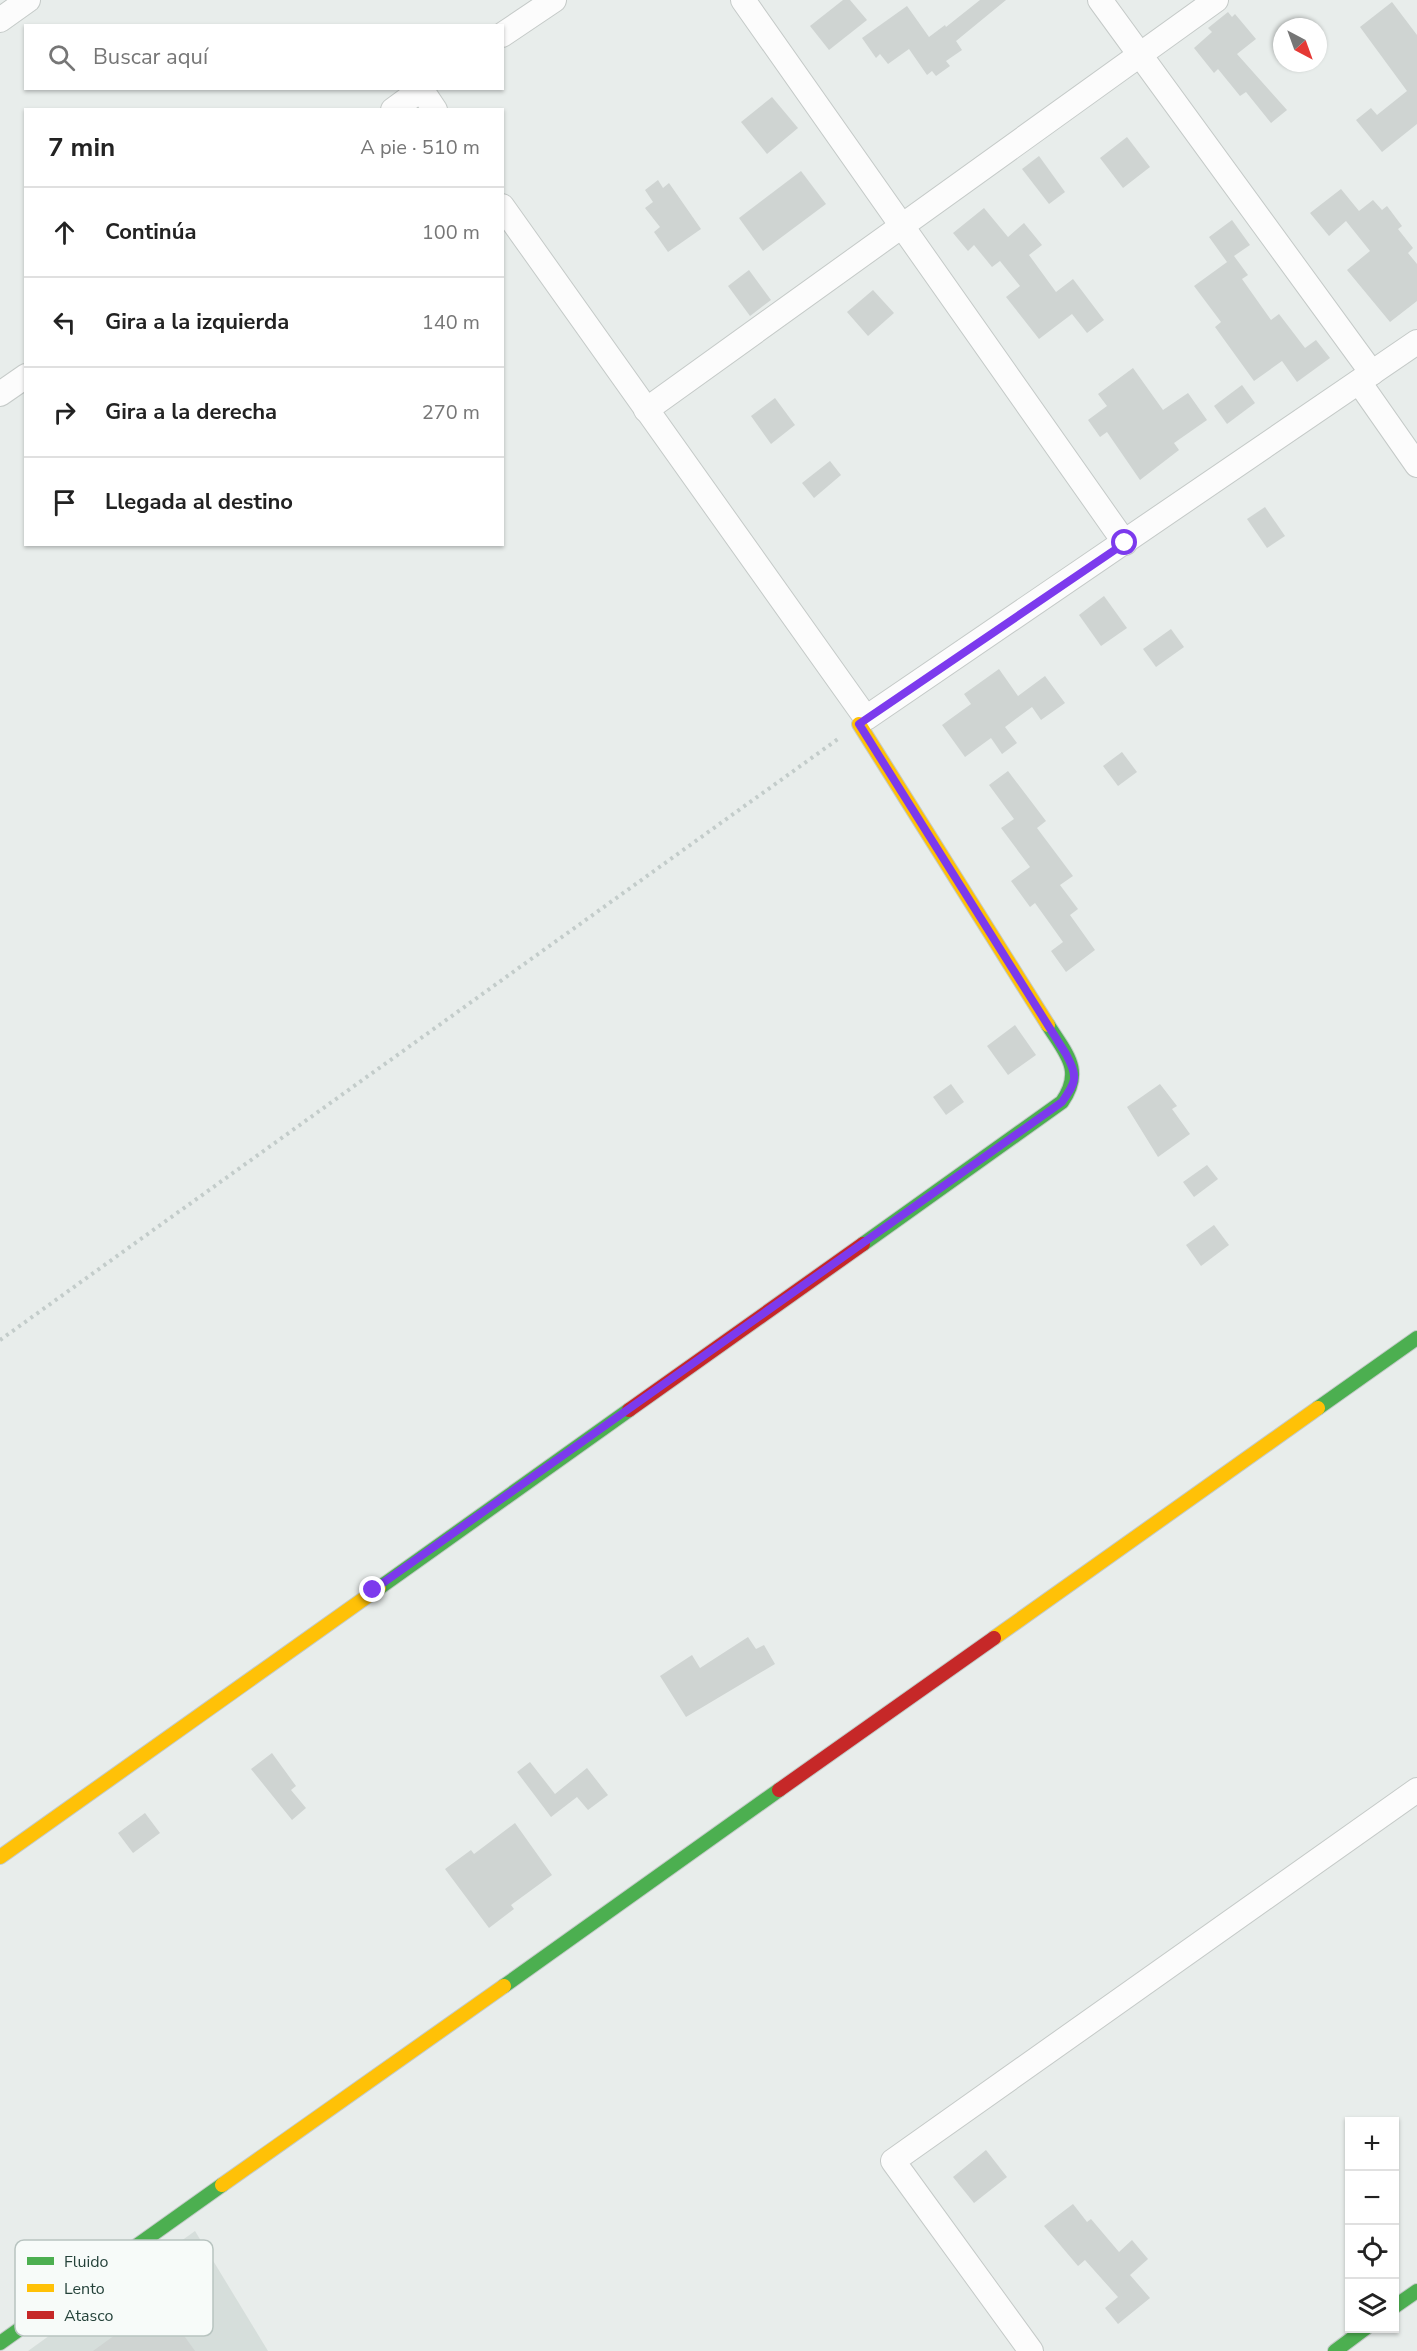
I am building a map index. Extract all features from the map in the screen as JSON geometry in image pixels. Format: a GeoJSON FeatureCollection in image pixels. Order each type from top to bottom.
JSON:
{"type":"FeatureCollection","features":[{"type":"Feature","properties":{"kind":"street"},"geometry":{"type":"LineString","coordinates":[[0,20],[28,0]]}},
{"type":"Feature","properties":{"kind":"street"},"geometry":{"type":"LineString","coordinates":[[504,34],[554,0]]}},
{"type":"Feature","properties":{"kind":"street"},"geometry":{"type":"LineString","coordinates":[[743,0],[1125,543]]}},
{"type":"Feature","properties":{"kind":"street"},"geometry":{"type":"LineString","coordinates":[[1100,0],[1366,378],[1417,465]]}},
{"type":"Feature","properties":{"kind":"street"},"geometry":{"type":"LineString","coordinates":[[646,410],[1216,0]]}},
{"type":"Feature","properties":{"kind":"street"},"geometry":{"type":"LineString","coordinates":[[396,108],[421,90]]}},
{"type":"Feature","properties":{"kind":"street"},"geometry":{"type":"LineString","coordinates":[[423,90],[434,108]]}},
{"type":"Feature","properties":{"kind":"street"},"geometry":{"type":"LineString","coordinates":[[504,209],[866,718],[1417,342]]}},
{"type":"Feature","properties":{"kind":"street"},"geometry":{"type":"LineString","coordinates":[[0,394],[24,377]]}},
{"type":"Feature","properties":{"kind":"street"},"geometry":{"type":"LineString","coordinates":[[0,1857],[1062,1102],[1075,1080],[1075,1071],[1066,1054],[859,724]]}},
{"type":"Feature","properties":{"kind":"street"},"geometry":{"type":"LineString","coordinates":[[145,2240],[1417,1338]]}},
{"type":"Feature","properties":{"kind":"street"},"geometry":{"type":"LineString","coordinates":[[1031,2351],[893,2161],[1417,1790]]}},
{"type":"Feature","properties":{"kind":"street"},"geometry":{"type":"LineString","coordinates":[[1399,2304],[1417,2291]]}},
{"type":"Feature","properties":{"kind":"street"},"geometry":{"type":"LineString","coordinates":[[0,2343],[15,2332]]}},
{"type":"Feature","properties":{"kind":"street"},"geometry":{"type":"LineString","coordinates":[[1335,2351],[1359,2333]]}},
{"type":"Feature","properties":{"kind":"path"},"geometry":{"type":"LineString","coordinates":[[0,1340],[859,724]]}},
{"type":"Feature","properties":{"kind":"shaded area"},"geometry":{"type":"Polygon","coordinates":[[[195,2231],[200,2240],[182,2240],[195,2231]]]}},
{"type":"Feature","properties":{"kind":"shaded area"},"geometry":{"type":"Polygon","coordinates":[[[213,2261],[268,2351],[28,2351],[49,2336],[213,2336],[213,2261]]]}},
{"type":"Feature","properties":{"kind":"building"},"geometry":{"type":"Polygon","coordinates":[[[843,0],[850,0],[867,20],[829,50],[810,26],[843,0]]]}},
{"type":"Feature","properties":{"kind":"building"},"geometry":{"type":"Polygon","coordinates":[[[980,0],[1006,0],[956,41],[962,50],[946,61],[950,66],[936,76],[932,71],[927,75],[909,49],[888,64],[880,54],[876,58],[862,38],[907,6],[929,37],[945,25],[946,27],[980,0]]]}},
{"type":"Feature","properties":{"kind":"building"},"geometry":{"type":"Polygon","coordinates":[[[1392,2],[1417,35],[1417,124],[1382,152],[1356,120],[1371,108],[1377,115],[1407,91],[1360,27],[1392,2]]]}},
{"type":"Feature","properties":{"kind":"building"},"geometry":{"type":"Polygon","coordinates":[[[1228,12],[1232,17],[1235,14],[1256,39],[1237,54],[1287,110],[1271,123],[1246,92],[1240,96],[1218,69],[1214,73],[1194,48],[1212,32],[1208,28],[1228,12]]]}},
{"type":"Feature","properties":{"kind":"building"},"geometry":{"type":"Polygon","coordinates":[[[772,97],[798,128],[767,154],[741,122],[772,97]]]}},
{"type":"Feature","properties":{"kind":"building"},"geometry":{"type":"Polygon","coordinates":[[[1127,137],[1150,167],[1123,188],[1100,158],[1127,137]]]}},
{"type":"Feature","properties":{"kind":"building"},"geometry":{"type":"Polygon","coordinates":[[[1039,156],[1065,192],[1049,204],[1022,169],[1039,156]]]}},
{"type":"Feature","properties":{"kind":"building"},"geometry":{"type":"Polygon","coordinates":[[[801,171],[826,204],[763,251],[739,218],[801,171]]]}},
{"type":"Feature","properties":{"kind":"building"},"geometry":{"type":"Polygon","coordinates":[[[658,180],[663,188],[669,183],[701,229],[668,252],[654,232],[660,227],[645,208],[653,202],[645,190],[658,180]]]}},
{"type":"Feature","properties":{"kind":"building"},"geometry":{"type":"Polygon","coordinates":[[[1341,189],[1359,211],[1373,200],[1382,210],[1387,206],[1402,226],[1398,229],[1413,248],[1408,253],[1417,264],[1417,301],[1390,322],[1347,270],[1370,251],[1346,221],[1329,236],[1310,213],[1341,189]]]}},
{"type":"Feature","properties":{"kind":"building"},"geometry":{"type":"Polygon","coordinates":[[[984,208],[1008,237],[1024,223],[1042,245],[1029,255],[1056,292],[1073,279],[1104,320],[1087,333],[1072,314],[1039,339],[1006,297],[1020,286],[1000,261],[992,267],[974,245],[968,251],[953,233],[984,208]]]}},
{"type":"Feature","properties":{"kind":"building"},"geometry":{"type":"Polygon","coordinates":[[[1232,220],[1250,245],[1234,256],[1248,275],[1242,279],[1271,320],[1279,314],[1305,348],[1316,340],[1330,358],[1297,382],[1282,361],[1254,381],[1215,327],[1221,322],[1194,286],[1234,257],[1227,262],[1209,237],[1232,220]]]}},
{"type":"Feature","properties":{"kind":"building"},"geometry":{"type":"Polygon","coordinates":[[[749,270],[771,300],[750,316],[728,286],[749,270]]]}},
{"type":"Feature","properties":{"kind":"building"},"geometry":{"type":"Polygon","coordinates":[[[873,290],[894,313],[868,336],[847,312],[873,290]]]}},
{"type":"Feature","properties":{"kind":"building"},"geometry":{"type":"Polygon","coordinates":[[[1133,368],[1163,410],[1188,393],[1207,420],[1174,443],[1179,450],[1140,480],[1107,432],[1100,437],[1088,420],[1107,406],[1098,394],[1133,368]]]}},
{"type":"Feature","properties":{"kind":"building"},"geometry":{"type":"Polygon","coordinates":[[[1242,385],[1255,403],[1227,424],[1214,406],[1242,385]]]}},
{"type":"Feature","properties":{"kind":"building"},"geometry":{"type":"Polygon","coordinates":[[[775,398],[795,425],[771,444],[751,416],[775,398]]]}},
{"type":"Feature","properties":{"kind":"building"},"geometry":{"type":"Polygon","coordinates":[[[830,461],[841,475],[814,498],[802,483],[830,461]]]}},
{"type":"Feature","properties":{"kind":"building"},"geometry":{"type":"Polygon","coordinates":[[[1265,507],[1285,536],[1267,548],[1247,519],[1265,507]]]}},
{"type":"Feature","properties":{"kind":"building"},"geometry":{"type":"Polygon","coordinates":[[[1104,596],[1127,628],[1101,646],[1079,615],[1104,596]]]}},
{"type":"Feature","properties":{"kind":"building"},"geometry":{"type":"Polygon","coordinates":[[[1171,629],[1184,647],[1156,667],[1143,649],[1171,629]]]}},
{"type":"Feature","properties":{"kind":"building"},"geometry":{"type":"Polygon","coordinates":[[[999,669],[1018,696],[1045,676],[1065,703],[1041,720],[1032,707],[1005,727],[1017,743],[1002,754],[991,738],[965,757],[942,725],[971,704],[964,694],[999,669]]]}},
{"type":"Feature","properties":{"kind":"building"},"geometry":{"type":"Polygon","coordinates":[[[1122,752],[1137,772],[1118,786],[1103,766],[1122,752]]]}},
{"type":"Feature","properties":{"kind":"building"},"geometry":{"type":"Polygon","coordinates":[[[1008,771],[1046,821],[1037,828],[1073,876],[1060,885],[1078,909],[1070,915],[1095,950],[1066,972],[1051,951],[1063,942],[1035,903],[1030,907],[1011,881],[1030,867],[1001,828],[1014,819],[989,785],[1008,771]]]}},
{"type":"Feature","properties":{"kind":"building"},"geometry":{"type":"Polygon","coordinates":[[[1015,1025],[1036,1055],[1008,1075],[987,1046],[1015,1025]]]}},
{"type":"Feature","properties":{"kind":"building"},"geometry":{"type":"Polygon","coordinates":[[[951,1084],[964,1102],[946,1115],[933,1097],[951,1084]]]}},
{"type":"Feature","properties":{"kind":"building"},"geometry":{"type":"Polygon","coordinates":[[[1160,1084],[1177,1106],[1172,1109],[1190,1134],[1158,1157],[1127,1107],[1160,1084]]]}},
{"type":"Feature","properties":{"kind":"building"},"geometry":{"type":"Polygon","coordinates":[[[1207,1165],[1218,1179],[1194,1197],[1183,1182],[1207,1165]]]}},
{"type":"Feature","properties":{"kind":"building"},"geometry":{"type":"Polygon","coordinates":[[[1214,1225],[1229,1245],[1201,1266],[1186,1245],[1214,1225]]]}},
{"type":"Feature","properties":{"kind":"building"},"geometry":{"type":"Polygon","coordinates":[[[748,1637],[756,1649],[764,1645],[775,1664],[686,1717],[660,1676],[692,1655],[700,1668],[748,1637]]]}},
{"type":"Feature","properties":{"kind":"building"},"geometry":{"type":"Polygon","coordinates":[[[272,1753],[296,1786],[291,1790],[306,1808],[292,1820],[251,1769],[272,1753]]]}},
{"type":"Feature","properties":{"kind":"building"},"geometry":{"type":"Polygon","coordinates":[[[530,1762],[555,1794],[587,1768],[608,1795],[588,1810],[577,1797],[551,1817],[517,1772],[530,1762]]]}},
{"type":"Feature","properties":{"kind":"building"},"geometry":{"type":"Polygon","coordinates":[[[145,1813],[160,1833],[133,1853],[118,1833],[145,1813]]]}},
{"type":"Feature","properties":{"kind":"building"},"geometry":{"type":"Polygon","coordinates":[[[515,1823],[552,1875],[511,1905],[514,1909],[489,1928],[445,1869],[471,1850],[474,1854],[515,1823]]]}},
{"type":"Feature","properties":{"kind":"building"},"geometry":{"type":"Polygon","coordinates":[[[986,2150],[1007,2177],[974,2203],[953,2177],[986,2150]]]}},
{"type":"Feature","properties":{"kind":"building"},"geometry":{"type":"Polygon","coordinates":[[[1073,2204],[1087,2222],[1091,2219],[1119,2252],[1132,2240],[1148,2259],[1130,2275],[1150,2298],[1118,2324],[1105,2308],[1118,2297],[1085,2260],[1078,2266],[1044,2226],[1073,2204]]]}},
{"type":"Feature","properties":{"kind":"building"},"geometry":{"type":"Polygon","coordinates":[[[114,2336],[184,2336],[195,2351],[93,2351],[114,2336]]]}},
{"type":"Feature","properties":{"kind":"traffic: fast"},"geometry":{"type":"LineString","coordinates":[[863,1244],[1062,1102],[1072,1081],[1072,1071],[1066,1054],[1048,1025]]}},
{"type":"Feature","properties":{"kind":"traffic: fast"},"geometry":{"type":"LineString","coordinates":[[1318,1408],[1417,1338]]}},
{"type":"Feature","properties":{"kind":"traffic: fast"},"geometry":{"type":"LineString","coordinates":[[379,1588],[629,1410]]}},
{"type":"Feature","properties":{"kind":"traffic: fast"},"geometry":{"type":"LineString","coordinates":[[504,1986],[779,1790]]}},
{"type":"Feature","properties":{"kind":"traffic: fast"},"geometry":{"type":"LineString","coordinates":[[145,2240],[222,2185]]}},
{"type":"Feature","properties":{"kind":"traffic: fast"},"geometry":{"type":"LineString","coordinates":[[1399,2304],[1417,2291]]}},
{"type":"Feature","properties":{"kind":"traffic: fast"},"geometry":{"type":"LineString","coordinates":[[0,2343],[15,2332]]}},
{"type":"Feature","properties":{"kind":"traffic: fast"},"geometry":{"type":"LineString","coordinates":[[1335,2351],[1359,2333]]}},
{"type":"Feature","properties":{"kind":"traffic: slow"},"geometry":{"type":"LineString","coordinates":[[859,724],[1048,1025]]}},
{"type":"Feature","properties":{"kind":"traffic: slow"},"geometry":{"type":"LineString","coordinates":[[994,1638],[1318,1408]]}},
{"type":"Feature","properties":{"kind":"traffic: slow"},"geometry":{"type":"LineString","coordinates":[[0,1857],[379,1588]]}},
{"type":"Feature","properties":{"kind":"traffic: slow"},"geometry":{"type":"LineString","coordinates":[[222,2185],[504,1986]]}},
{"type":"Feature","properties":{"kind":"traffic: jam"},"geometry":{"type":"LineString","coordinates":[[629,1410],[863,1244]]}},
{"type":"Feature","properties":{"kind":"traffic: jam"},"geometry":{"type":"LineString","coordinates":[[779,1790],[994,1638]]}},
{"type":"Feature","properties":{"kind":"route"},"geometry":{"type":"LineString","coordinates":[[373,1590],[1062,1102],[1075,1080],[1075,1071],[1066,1054],[859,724],[1125,543]]}}]}
